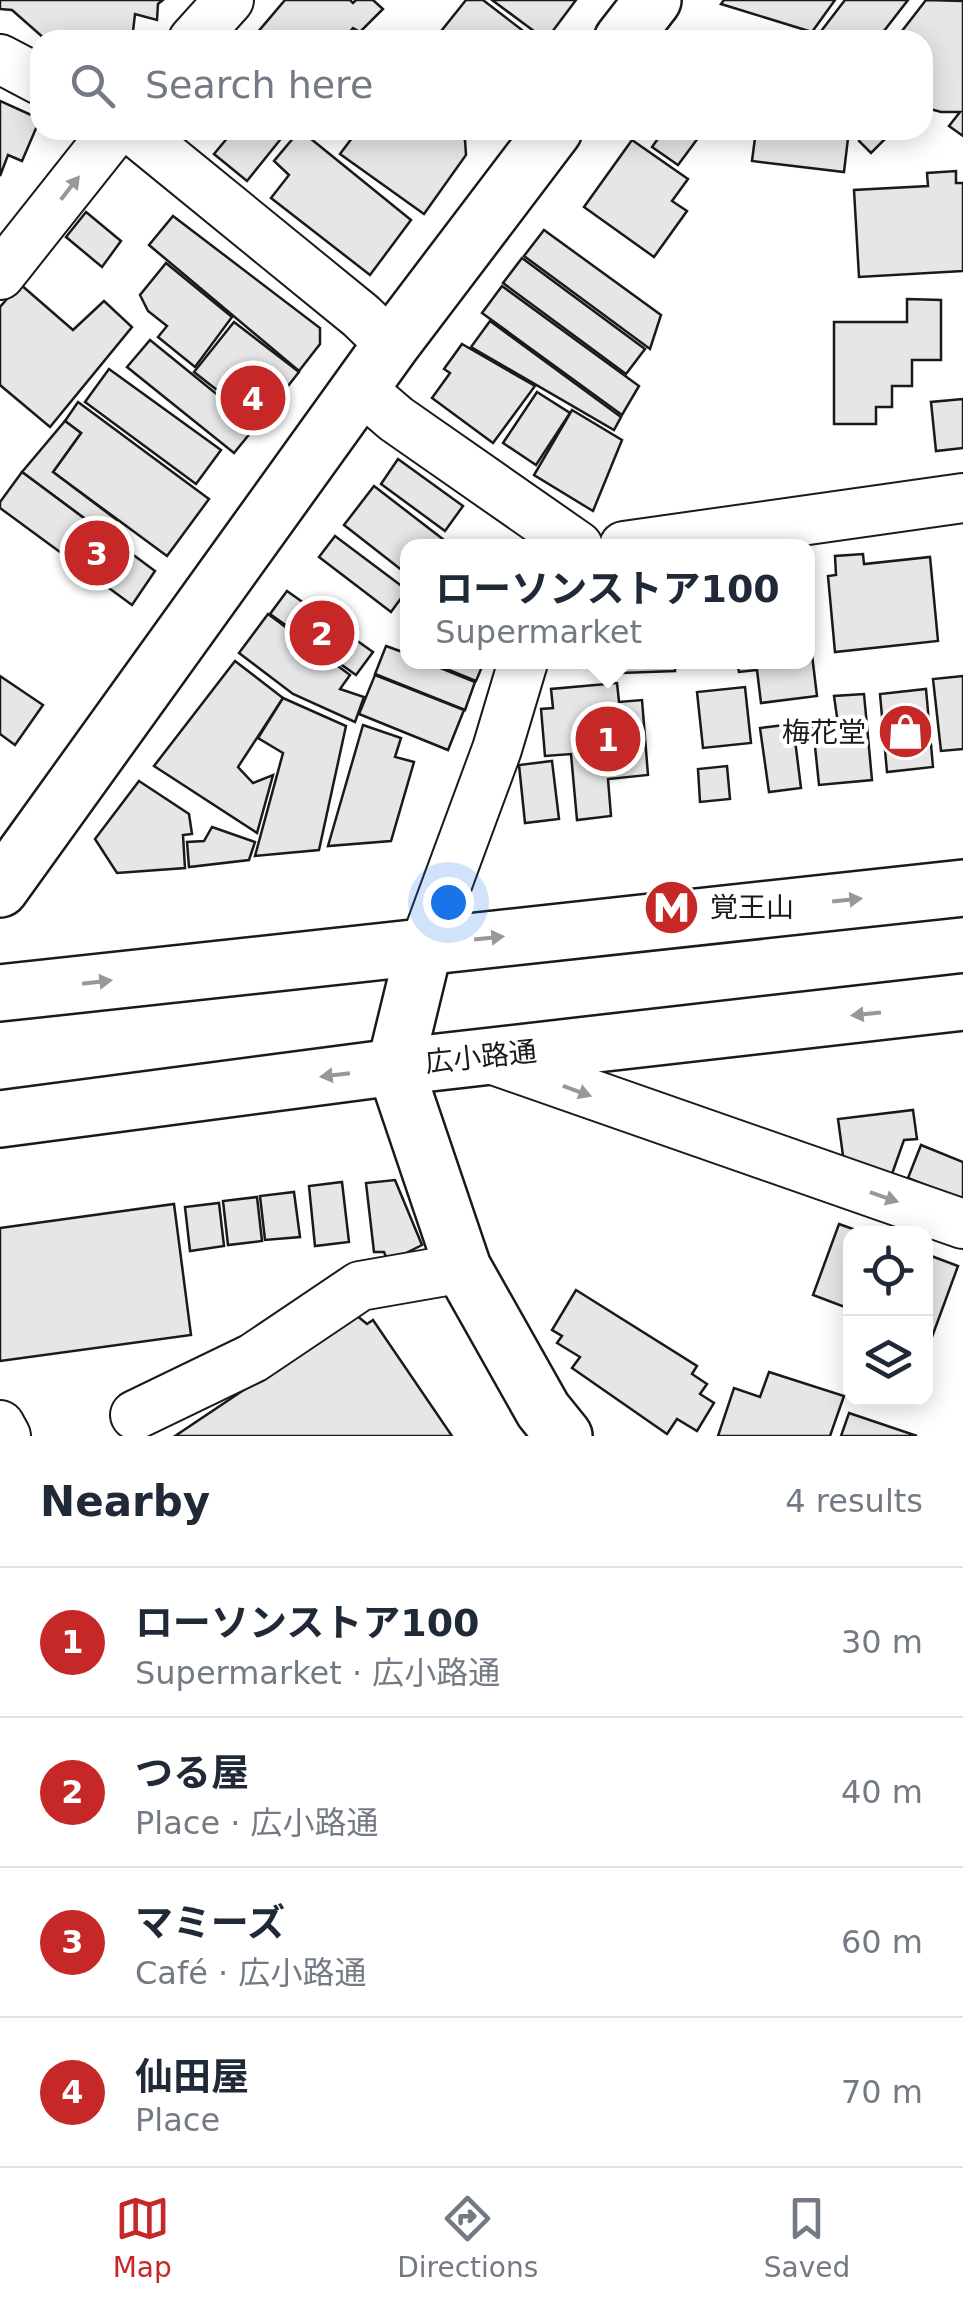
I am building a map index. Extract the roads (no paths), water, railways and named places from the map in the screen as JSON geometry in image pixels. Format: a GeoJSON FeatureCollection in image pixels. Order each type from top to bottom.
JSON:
{"type":"FeatureCollection","features":[{"type":"Feature","properties":{"kind":"main road"},"geometry":{"type":"LineString","coordinates":[[630,30],[653,0]]}},
{"type":"Feature","properties":{"kind":"main road"},"geometry":{"type":"LineString","coordinates":[[0,890],[376,367],[546,140]]}},
{"type":"Feature","properties":{"kind":"main road"},"geometry":{"type":"LineString","coordinates":[[0,993],[963,888]]}},
{"type":"Feature","properties":{"kind":"main road"},"geometry":{"type":"LineString","coordinates":[[425,944],[395,1067],[463,1268],[543,1410],[564,1436]]}},
{"type":"Feature","properties":{"kind":"main road","name":"広小路通"},"geometry":{"type":"LineString","coordinates":[[0,1118],[395,1067],[963,1002]]}},
{"type":"Feature","properties":{"kind":"street"},"geometry":{"type":"LineString","coordinates":[[203,30],[229,0]]}},
{"type":"Feature","properties":{"kind":"street"},"geometry":{"type":"LineString","coordinates":[[0,59],[30,75]]}},
{"type":"Feature","properties":{"kind":"street"},"geometry":{"type":"LineString","coordinates":[[13,260],[107,140]]}},
{"type":"Feature","properties":{"kind":"street"},"geometry":{"type":"LineString","coordinates":[[144,140],[361,316],[396,419],[568,539]]}},
{"type":"Feature","properties":{"kind":"street"},"geometry":{"type":"LineString","coordinates":[[673,539],[963,498]]}},
{"type":"Feature","properties":{"kind":"street"},"geometry":{"type":"LineString","coordinates":[[425,944],[497,749],[521,669]]}},
{"type":"Feature","properties":{"kind":"street"},"geometry":{"type":"LineString","coordinates":[[486,1057],[963,1224]]}},
{"type":"Feature","properties":{"kind":"street"},"geometry":{"type":"LineString","coordinates":[[134,1416],[253,1358],[360,1286],[463,1268]]}},
{"type":"Feature","properties":{"kind":"street"},"geometry":{"type":"LineString","coordinates":[[0,1425],[6,1436]]}},
{"type":"Feature","properties":{"kind":"place","name":"仙田屋"},"geometry":{"type":"Point","coordinates":[253,398]}},
{"type":"Feature","properties":{"kind":"place","name":"マミーズ"},"geometry":{"type":"Point","coordinates":[97,553]}},
{"type":"Feature","properties":{"kind":"place","name":"つる屋"},"geometry":{"type":"Point","coordinates":[322,633]}},
{"type":"Feature","properties":{"kind":"place","name":"梅花堂"},"geometry":{"type":"Point","coordinates":[905,732]}},
{"type":"Feature","properties":{"kind":"place","name":"ローソンストア100"},"geometry":{"type":"Point","coordinates":[608,739]}},
{"type":"Feature","properties":{"kind":"place","name":"覚王山"},"geometry":{"type":"Point","coordinates":[671,907]}}]}
